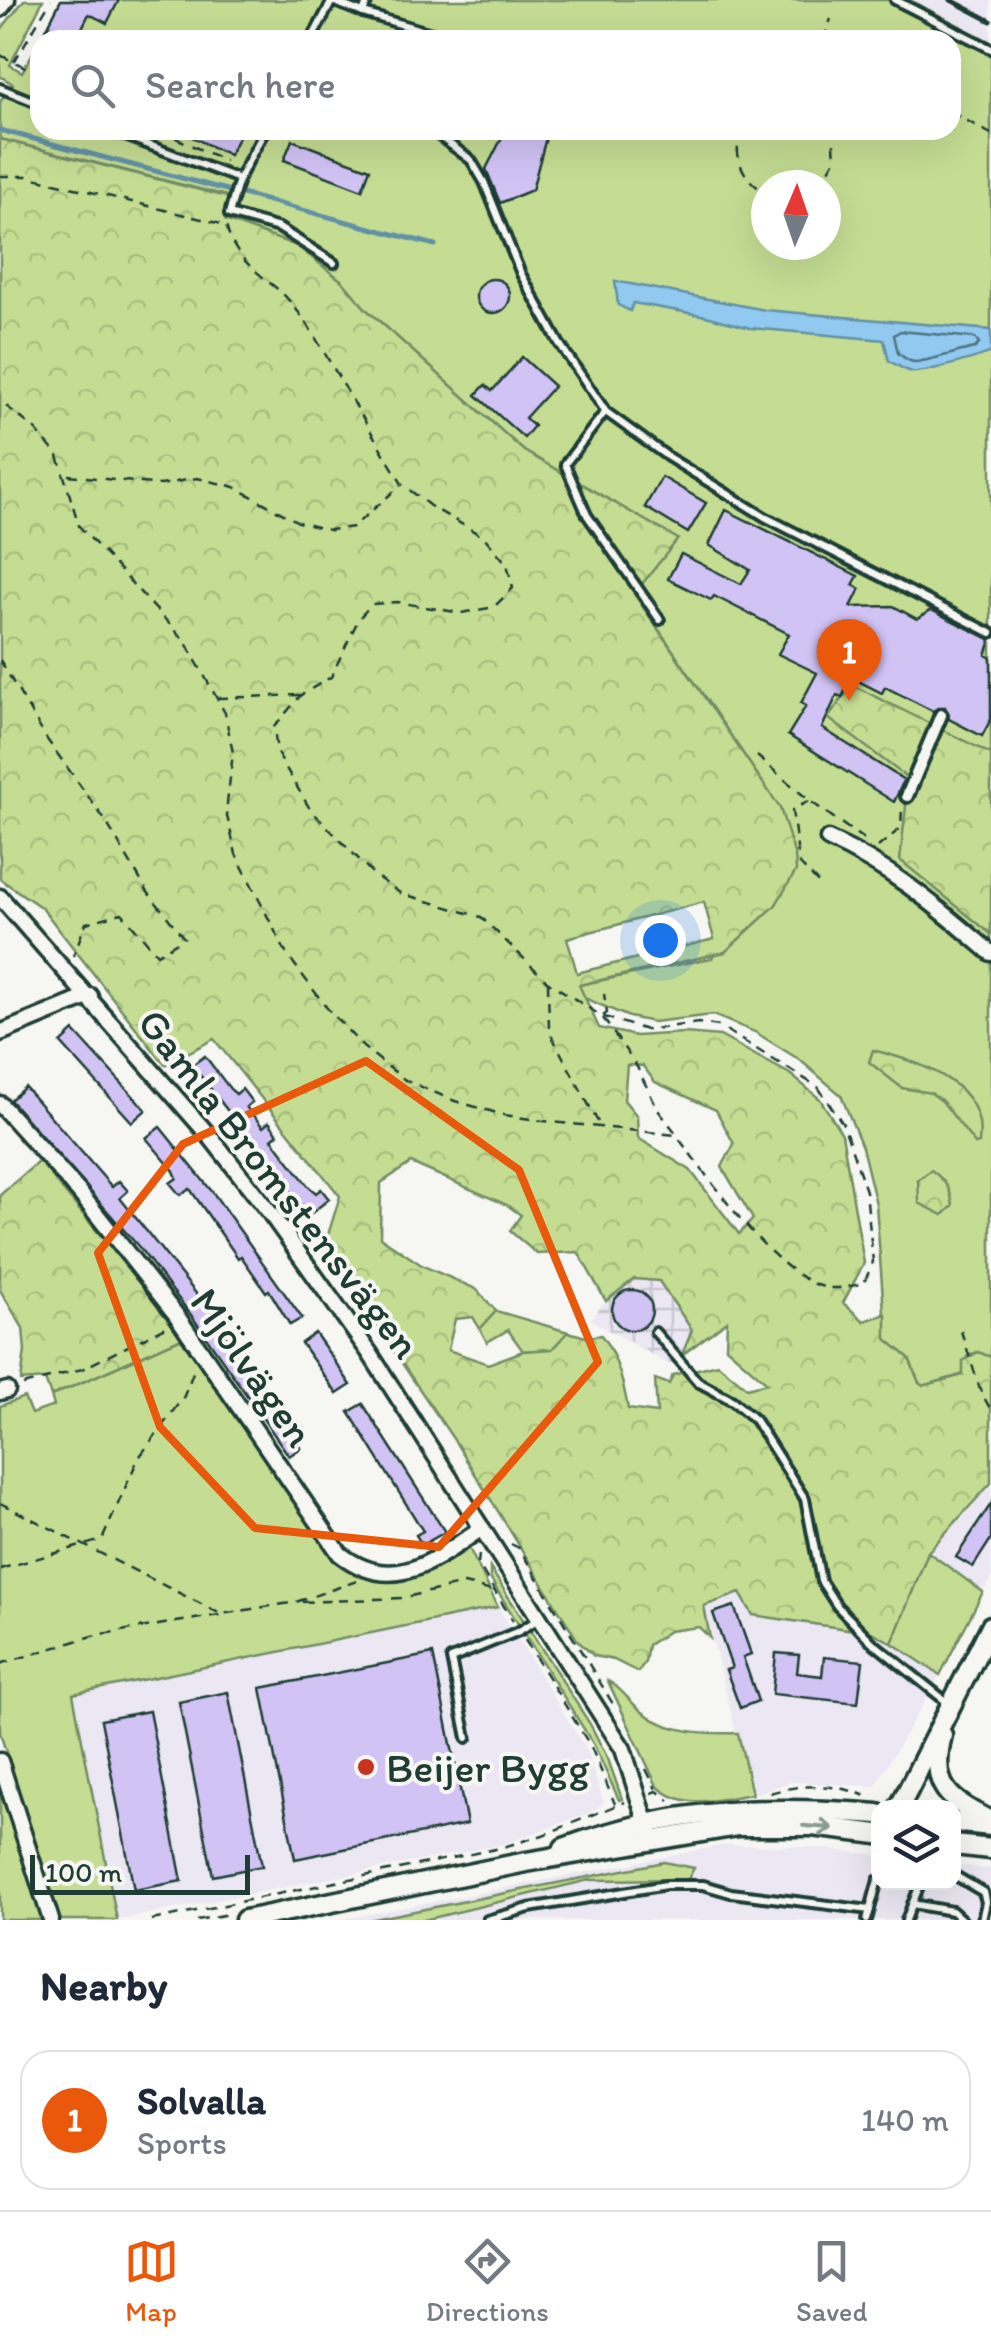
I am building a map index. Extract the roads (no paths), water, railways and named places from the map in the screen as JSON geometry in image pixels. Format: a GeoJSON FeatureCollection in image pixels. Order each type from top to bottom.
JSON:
{"type":"FeatureCollection","features":[{"type":"Feature","properties":{"kind":"street"},"geometry":{"type":"LineString","coordinates":[[908,796],[941,715]]}},
{"type":"Feature","properties":{"kind":"street"},"geometry":{"type":"LineString","coordinates":[[828,839],[867,856],[910,884],[991,953]]}},
{"type":"Feature","properties":{"kind":"street","name":"Gamla Bromstensvägen"},"geometry":{"type":"LineString","coordinates":[[0,898],[192,1115],[270,1213],[370,1352],[623,1749],[650,1831]]}},
{"type":"Feature","properties":{"kind":"street"},"geometry":{"type":"LineString","coordinates":[[0,1033],[90,996]]}},
{"type":"Feature","properties":{"kind":"street","name":"Mjölvägen"},"geometry":{"type":"LineString","coordinates":[[0,1104],[79,1192],[180,1320],[334,1547],[350,1562],[394,1573],[417,1569],[482,1528]]}},
{"type":"Feature","properties":{"kind":"street"},"geometry":{"type":"LineString","coordinates":[[903,1800],[991,1626]]}},
{"type":"Feature","properties":{"kind":"street"},"geometry":{"type":"LineString","coordinates":[[949,1704],[936,1771],[948,1796],[991,1824]]}},
{"type":"Feature","properties":{"kind":"street"},"geometry":{"type":"LineString","coordinates":[[0,1761],[51,1920]]}},
{"type":"Feature","properties":{"kind":"street"},"geometry":{"type":"LineString","coordinates":[[245,1920],[526,1862],[650,1831],[779,1808],[871,1814]]}},
{"type":"Feature","properties":{"kind":"street"},"geometry":{"type":"LineString","coordinates":[[961,1822],[991,1824]]}},
{"type":"Feature","properties":{"kind":"street"},"geometry":{"type":"LineString","coordinates":[[650,1831],[774,1824],[871,1833]]}},
{"type":"Feature","properties":{"kind":"street"},"geometry":{"type":"LineString","coordinates":[[961,1846],[991,1849]]}},
{"type":"Feature","properties":{"kind":"lane"},"geometry":{"type":"LineString","coordinates":[[363,12],[368,0]]}},
{"type":"Feature","properties":{"kind":"lane"},"geometry":{"type":"LineString","coordinates":[[895,0],[954,30]]}},
{"type":"Feature","properties":{"kind":"lane"},"geometry":{"type":"LineString","coordinates":[[317,30],[332,1],[422,30]]}},
{"type":"Feature","properties":{"kind":"lane"},"geometry":{"type":"LineString","coordinates":[[961,34],[991,49]]}},
{"type":"Feature","properties":{"kind":"lane"},"geometry":{"type":"LineString","coordinates":[[0,88],[30,100]]}},
{"type":"Feature","properties":{"kind":"lane"},"geometry":{"type":"LineString","coordinates":[[136,140],[239,179]]}},
{"type":"Feature","properties":{"kind":"lane"},"geometry":{"type":"LineString","coordinates":[[260,140],[239,179],[230,214],[279,228],[334,263]]}},
{"type":"Feature","properties":{"kind":"lane"},"geometry":{"type":"LineString","coordinates":[[445,140],[472,160],[521,274],[558,343],[606,412],[668,457],[766,517],[991,633]]}},
{"type":"Feature","properties":{"kind":"lane"},"geometry":{"type":"LineString","coordinates":[[606,412],[565,464],[587,515],[660,620]]}},
{"type":"Feature","properties":{"kind":"lane"},"geometry":{"type":"LineString","coordinates":[[655,1332],[698,1382],[734,1401],[755,1420],[805,1499],[821,1581],[837,1606],[872,1642],[949,1704]]}},
{"type":"Feature","properties":{"kind":"lane"},"geometry":{"type":"LineString","coordinates":[[467,1738],[451,1658],[538,1619]]}},
{"type":"Feature","properties":{"kind":"lane"},"geometry":{"type":"LineString","coordinates":[[961,1879],[983,1892],[986,1902],[982,1920]]}},
{"type":"Feature","properties":{"kind":"lane"},"geometry":{"type":"LineString","coordinates":[[487,1920],[528,1908],[666,1884],[870,1910]]}},
{"type":"Feature","properties":{"kind":"lane"},"geometry":{"type":"LineString","coordinates":[[867,1920],[875,1890]]}},
{"type":"Feature","properties":{"kind":"lane"},"geometry":{"type":"LineString","coordinates":[[906,1920],[918,1890]]}},
{"type":"Feature","properties":{"kind":"lane"},"geometry":{"type":"LineString","coordinates":[[912,1904],[952,1911],[962,1920]]}},
{"type":"Feature","properties":{"kind":"water"},"geometry":{"type":"Polygon","coordinates":[[[615,281],[765,310],[991,330],[991,352],[912,372],[889,361],[884,340],[750,328],[633,303],[630,311],[618,305],[615,281]]]}},
{"type":"Feature","properties":{"kind":"waterway"},"geometry":{"type":"LineString","coordinates":[[0,130],[30,138]]}},
{"type":"Feature","properties":{"kind":"waterway"},"geometry":{"type":"LineString","coordinates":[[38,140],[435,245]]}},
{"type":"Feature","properties":{"kind":"railway"},"geometry":{"type":"LineString","coordinates":[[951,0],[991,21]]}},
{"type":"Feature","properties":{"kind":"place","name":"Solvalla"},"geometry":{"type":"Point","coordinates":[849,701]}},
{"type":"Feature","properties":{"kind":"place","name":"Beijer Bygg"},"geometry":{"type":"Point","coordinates":[366,1767]}}]}
